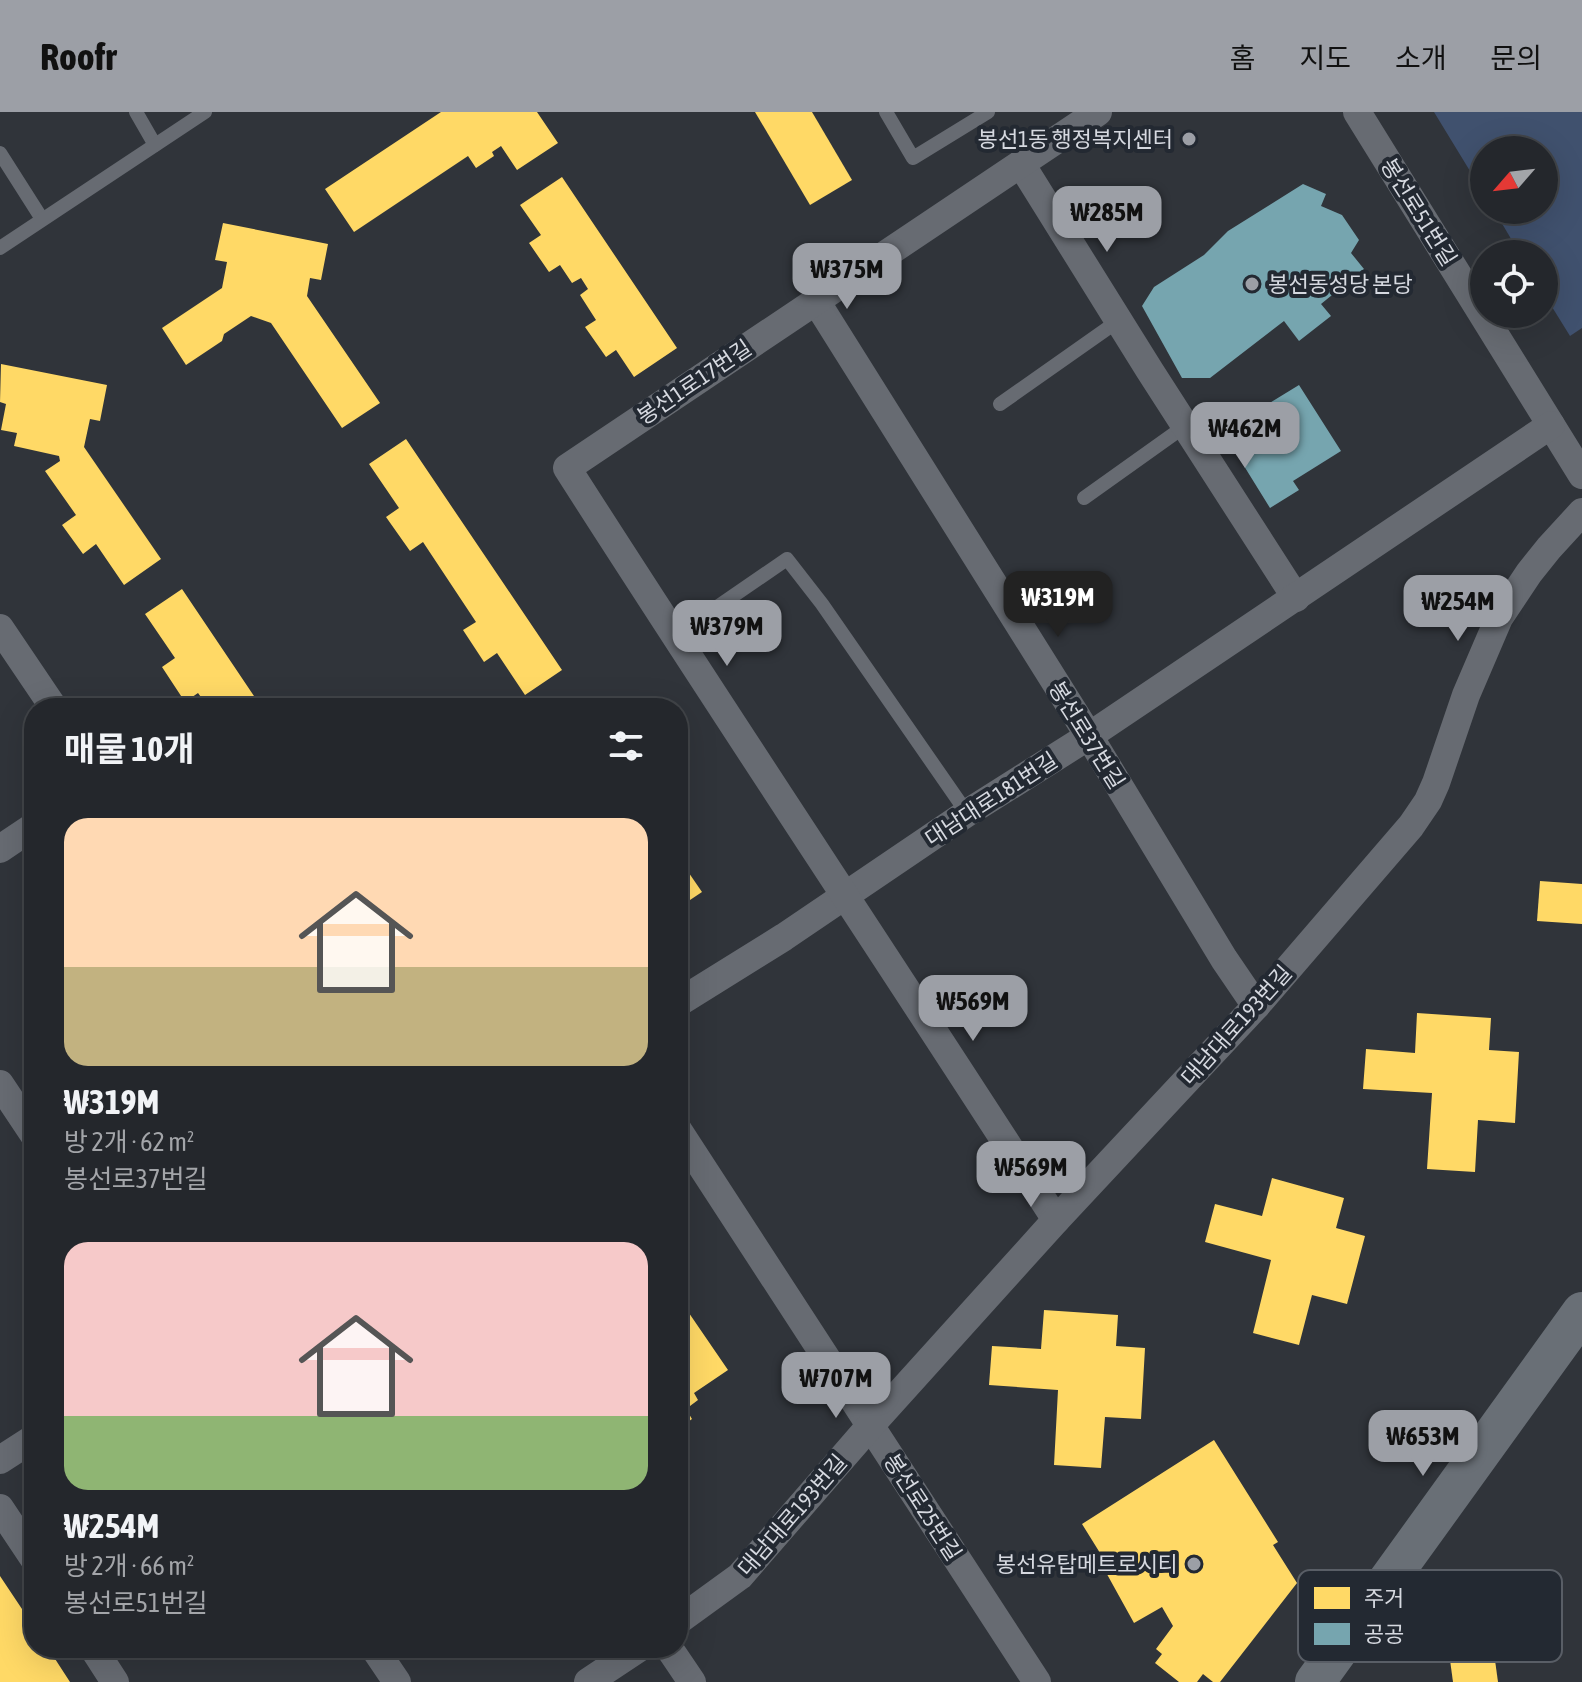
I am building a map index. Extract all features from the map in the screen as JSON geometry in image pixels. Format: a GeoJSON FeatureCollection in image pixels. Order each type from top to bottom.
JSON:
{"type":"FeatureCollection","features":[{"type":"Feature","properties":{"kind":"main road"},"geometry":{"type":"LineString","coordinates":[[1396,1570],[1582,1312]]}},
{"type":"Feature","properties":{"kind":"main road"},"geometry":{"type":"LineString","coordinates":[[1315,1682],[1329,1662]]}},
{"type":"Feature","properties":{"kind":"street","name":"봉선1로17번길"},"geometry":{"type":"LineString","coordinates":[[675,636],[567,468],[1098,112]]}},
{"type":"Feature","properties":{"kind":"street","name":"봉선로51번길"},"geometry":{"type":"LineString","coordinates":[[1357,112],[1582,475]]}},
{"type":"Feature","properties":{"kind":"street"},"geometry":{"type":"LineString","coordinates":[[1021,164],[1296,598]]}},
{"type":"Feature","properties":{"kind":"street","name":"봉선로37번길"},"geometry":{"type":"LineString","coordinates":[[816,301],[1256,1006]]}},
{"type":"Feature","properties":{"kind":"street","name":"대남대로181번길"},"geometry":{"type":"LineString","coordinates":[[688,997],[1089,736],[1551,425]]}},
{"type":"Feature","properties":{"kind":"street","name":"대남대로193번길"},"geometry":{"type":"LineString","coordinates":[[688,1614],[740,1576],[1056,1220],[1256,1006],[1411,826],[1436,783],[1466,695],[1499,618],[1529,573],[1582,512]]}},
{"type":"Feature","properties":{"kind":"street"},"geometry":{"type":"LineString","coordinates":[[0,628],[47,698]]}},
{"type":"Feature","properties":{"kind":"street"},"geometry":{"type":"LineString","coordinates":[[675,636],[1056,1220]]}},
{"type":"Feature","properties":{"kind":"street"},"geometry":{"type":"LineString","coordinates":[[0,849],[24,833]]}},
{"type":"Feature","properties":{"kind":"street"},"geometry":{"type":"LineString","coordinates":[[0,1084],[24,1120]]}},
{"type":"Feature","properties":{"kind":"street","name":"봉선로25번길"},"geometry":{"type":"LineString","coordinates":[[688,1145],[1037,1682]]}},
{"type":"Feature","properties":{"kind":"street"},"geometry":{"type":"LineString","coordinates":[[0,1460],[24,1444]]}},
{"type":"Feature","properties":{"kind":"street"},"geometry":{"type":"LineString","coordinates":[[0,1508],[24,1544]]}},
{"type":"Feature","properties":{"kind":"street"},"geometry":{"type":"LineString","coordinates":[[99,1658],[115,1682]]}},
{"type":"Feature","properties":{"kind":"street"},"geometry":{"type":"LineString","coordinates":[[381,1658],[397,1682]]}},
{"type":"Feature","properties":{"kind":"street"},"geometry":{"type":"LineString","coordinates":[[588,1682],[624,1658]]}},
{"type":"Feature","properties":{"kind":"street"},"geometry":{"type":"LineString","coordinates":[[676,1658],[692,1682]]}},
{"type":"Feature","properties":{"kind":"lane"},"geometry":{"type":"LineString","coordinates":[[136,112],[155,145]]}},
{"type":"Feature","properties":{"kind":"lane"},"geometry":{"type":"LineString","coordinates":[[0,248],[205,112]]}},
{"type":"Feature","properties":{"kind":"lane"},"geometry":{"type":"LineString","coordinates":[[886,112],[913,158],[988,112]]}},
{"type":"Feature","properties":{"kind":"lane"},"geometry":{"type":"LineString","coordinates":[[0,153],[42,219]]}},
{"type":"Feature","properties":{"kind":"lane"},"geometry":{"type":"LineString","coordinates":[[1000,404],[1118,321]]}},
{"type":"Feature","properties":{"kind":"lane"},"geometry":{"type":"LineString","coordinates":[[1084,498],[1185,426]]}},
{"type":"Feature","properties":{"kind":"lane"},"geometry":{"type":"LineString","coordinates":[[675,636],[787,559],[967,813]]}},
{"type":"Feature","properties":{"kind":"shaded area"},"geometry":{"type":"Polygon","coordinates":[[[1434,112],[1582,112],[1582,328],[1570,336],[1558,317],[1558,240],[1512,240],[1502,224],[1558,224],[1558,136],[1470,136],[1470,171],[1434,112]]]}},
{"type":"Feature","properties":{"kind":"building: 주거"},"geometry":{"type":"Polygon","coordinates":[[[441,112],[537,112],[558,143],[517,170],[501,146],[492,152],[494,156],[476,168],[468,156],[354,232],[325,189],[441,112]]]}},
{"type":"Feature","properties":{"kind":"building: 주거"},"geometry":{"type":"Polygon","coordinates":[[[755,112],[812,112],[852,180],[810,205],[755,112]]]}},
{"type":"Feature","properties":{"kind":"building: 주거"},"geometry":{"type":"Polygon","coordinates":[[[562,177],[677,348],[634,377],[616,350],[606,357],[585,327],[596,320],[580,295],[588,289],[581,278],[572,283],[560,265],[549,272],[529,243],[541,235],[520,205],[562,177]]]}},
{"type":"Feature","properties":{"kind":"building: 주거"},"geometry":{"type":"Polygon","coordinates":[[[223,223],[328,244],[321,280],[310,278],[307,296],[380,403],[342,428],[271,323],[251,316],[224,334],[222,341],[186,365],[162,328],[222,288],[227,262],[215,260],[223,223]]]}},
{"type":"Feature","properties":{"kind":"building: 주거"},"geometry":{"type":"Polygon","coordinates":[[[1,364],[107,385],[100,421],[90,419],[84,447],[161,559],[124,585],[96,544],[83,554],[62,525],[76,515],[45,471],[60,461],[59,456],[14,446],[17,433],[1,430],[6,404],[0,402],[1,364]]]}},
{"type":"Feature","properties":{"kind":"building: 주거"},"geometry":{"type":"Polygon","coordinates":[[[406,439],[562,670],[525,695],[497,653],[484,662],[463,630],[476,622],[423,542],[410,551],[386,517],[399,508],[369,464],[406,439]]]}},
{"type":"Feature","properties":{"kind":"building: 주거"},"geometry":{"type":"Polygon","coordinates":[[[182,589],[255,698],[202,698],[198,693],[191,698],[182,698],[162,667],[175,658],[145,614],[182,589]]]}},
{"type":"Feature","properties":{"kind":"building: 주거"},"geometry":{"type":"Polygon","coordinates":[[[688,872],[702,892],[688,901],[688,872]]]}},
{"type":"Feature","properties":{"kind":"building: 주거"},"geometry":{"type":"Polygon","coordinates":[[[1540,881],[1582,884],[1582,924],[1537,921],[1540,881]]]}},
{"type":"Feature","properties":{"kind":"building: 주거"},"geometry":{"type":"Polygon","coordinates":[[[1417,1013],[1491,1018],[1489,1050],[1519,1052],[1515,1123],[1478,1120],[1475,1172],[1427,1169],[1432,1093],[1363,1089],[1366,1049],[1415,1053],[1417,1013]]]}},
{"type":"Feature","properties":{"kind":"building: 주거"},"geometry":{"type":"Polygon","coordinates":[[[1272,1178],[1344,1198],[1336,1228],[1365,1236],[1347,1304],[1312,1295],[1299,1345],[1253,1333],[1271,1260],[1205,1242],[1215,1204],[1262,1216],[1272,1178]]]}},
{"type":"Feature","properties":{"kind":"building: 주거"},"geometry":{"type":"Polygon","coordinates":[[[1044,1310],[1118,1315],[1116,1346],[1145,1348],[1141,1419],[1105,1417],[1101,1468],[1054,1465],[1058,1390],[989,1385],[992,1346],[1041,1349],[1044,1310]]]}},
{"type":"Feature","properties":{"kind":"building: 주거"},"geometry":{"type":"Polygon","coordinates":[[[688,1312],[728,1370],[694,1393],[698,1400],[688,1408],[688,1312]]]}},
{"type":"Feature","properties":{"kind":"building: 주거","name":"봉선유탑메트로시티"},"geometry":{"type":"Polygon","coordinates":[[[1214,1440],[1278,1542],[1273,1545],[1297,1583],[1220,1682],[1213,1682],[1203,1674],[1197,1682],[1179,1682],[1155,1663],[1162,1654],[1156,1649],[1173,1626],[1162,1607],[1134,1623],[1103,1567],[1105,1561],[1082,1524],[1214,1440]]]}},
{"type":"Feature","properties":{"kind":"building: 주거"},"geometry":{"type":"Polygon","coordinates":[[[0,1576],[24,1612],[24,1658],[54,1658],[70,1682],[0,1682],[0,1576]]]}},
{"type":"Feature","properties":{"kind":"building: 주거"},"geometry":{"type":"Polygon","coordinates":[[[1450,1662],[1495,1662],[1498,1682],[1453,1682],[1450,1662]]]}},
{"type":"Feature","properties":{"kind":"building: 공공","name":"봉선동성당 본당"},"geometry":{"type":"Polygon","coordinates":[[[1303,184],[1326,194],[1321,206],[1342,215],[1359,240],[1351,253],[1364,269],[1321,304],[1331,316],[1299,341],[1284,321],[1210,378],[1182,378],[1142,306],[1154,287],[1204,255],[1228,231],[1303,184]]]}},
{"type":"Feature","properties":{"kind":"building: 공공"},"geometry":{"type":"Polygon","coordinates":[[[1299,385],[1341,451],[1293,481],[1299,490],[1270,508],[1218,424],[1242,409],[1247,417],[1299,385]]]}},
{"type":"Feature","properties":{"kind":"place","name":"봉선1동 행정복지센터"},"geometry":{"type":"Point","coordinates":[1189,139]}},
{"type":"Feature","properties":{"kind":"place","name":"봉선동성당 본당"},"geometry":{"type":"Point","coordinates":[1252,284]}},
{"type":"Feature","properties":{"kind":"place","name":"봉선유탑메트로시티"},"geometry":{"type":"Point","coordinates":[1194,1564]}}]}
